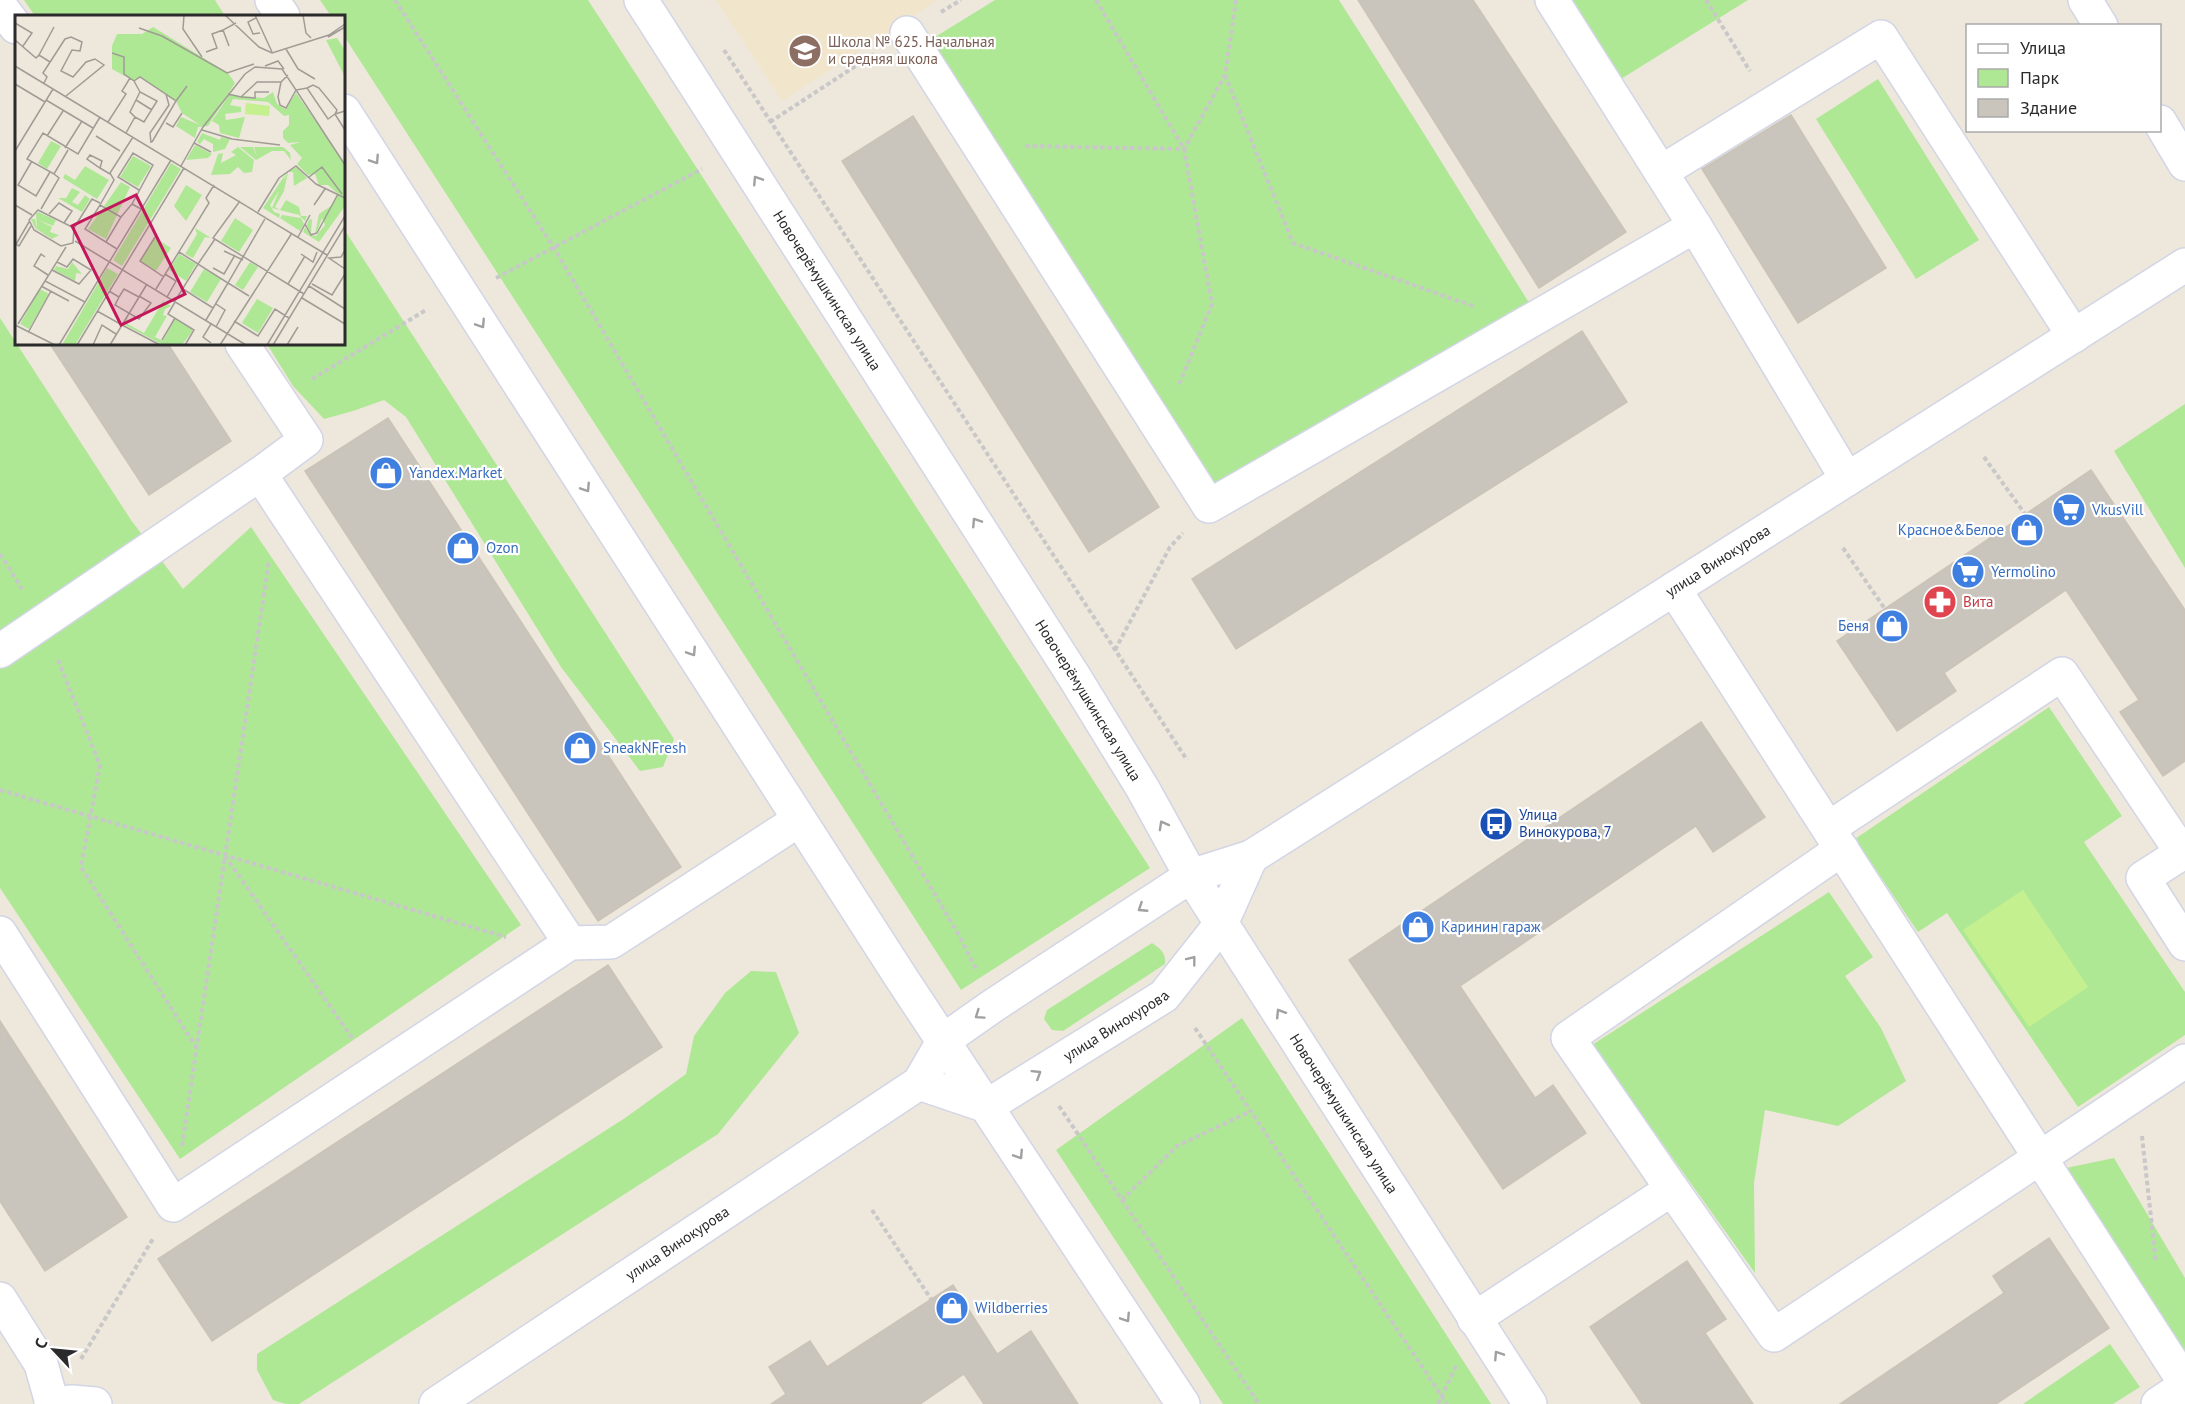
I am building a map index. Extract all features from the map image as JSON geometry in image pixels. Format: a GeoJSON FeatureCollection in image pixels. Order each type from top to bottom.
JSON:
{"type":"FeatureCollection","features":[{"type":"Feature","properties":{"kind":"street"},"geometry":{"type":"LineString","coordinates":[[272,0],[282,15]]}},
{"type":"Feature","properties":{"kind":"street","name":"Новочерёмушкинская улица"},"geometry":{"type":"LineString","coordinates":[[641,0],[1075,678],[1143,789],[1191,876],[1221,924],[1262,984],[1530,1404]]}},
{"type":"Feature","properties":{"kind":"street"},"geometry":{"type":"LineString","coordinates":[[1552,0],[1695,226],[1847,479]]}},
{"type":"Feature","properties":{"kind":"street"},"geometry":{"type":"LineString","coordinates":[[2085,0],[2100,24]]}},
{"type":"Feature","properties":{"kind":"street"},"geometry":{"type":"LineString","coordinates":[[0,6],[15,26]]}},
{"type":"Feature","properties":{"kind":"street"},"geometry":{"type":"LineString","coordinates":[[907,33],[1209,506],[1695,226]]}},
{"type":"Feature","properties":{"kind":"street"},"geometry":{"type":"LineString","coordinates":[[1661,172],[1881,37],[2074,336]]}},
{"type":"Feature","properties":{"kind":"street"},"geometry":{"type":"LineString","coordinates":[[345,113],[800,820],[1183,1404]]}},
{"type":"Feature","properties":{"kind":"street"},"geometry":{"type":"LineString","coordinates":[[2161,124],[2185,164]]}},
{"type":"Feature","properties":{"kind":"street","name":"улица Винокурова"},"geometry":{"type":"LineString","coordinates":[[436,1404],[919,1083],[944,1040],[1191,876],[1251,857],[2185,265]]}},
{"type":"Feature","properties":{"kind":"street"},"geometry":{"type":"LineString","coordinates":[[0,651],[260,474],[306,440],[243,345]]}},
{"type":"Feature","properties":{"kind":"street"},"geometry":{"type":"LineString","coordinates":[[260,474],[563,948]]}},
{"type":"Feature","properties":{"kind":"street"},"geometry":{"type":"LineString","coordinates":[[1674,590],[2185,1384],[2158,1404]]}},
{"type":"Feature","properties":{"kind":"street"},"geometry":{"type":"LineString","coordinates":[[2185,944],[2143,878],[2182,853],[2062,674],[1835,838],[1568,1038],[1774,1335],[2185,1061]]}},
{"type":"Feature","properties":{"kind":"street"},"geometry":{"type":"LineString","coordinates":[[0,933],[173,1205],[563,948],[611,942],[800,820]]}},
{"type":"Feature","properties":{"kind":"street","name":"улица Винокурова"},"geometry":{"type":"LineString","coordinates":[[987,1106],[1164,996],[1221,924],[1251,857]]}},
{"type":"Feature","properties":{"kind":"street"},"geometry":{"type":"LineString","coordinates":[[919,1083],[987,1106]]}},
{"type":"Feature","properties":{"kind":"street"},"geometry":{"type":"LineString","coordinates":[[1474,1318],[1672,1189]]}},
{"type":"Feature","properties":{"kind":"street"},"geometry":{"type":"LineString","coordinates":[[0,1299],[68,1403]]}},
{"type":"Feature","properties":{"kind":"path"},"geometry":{"type":"LineString","coordinates":[[395,0],[554,248],[960,937],[994,1005]]}},
{"type":"Feature","properties":{"kind":"path"},"geometry":{"type":"LineString","coordinates":[[1096,0],[1184,149],[1212,304],[1160,430]]}},
{"type":"Feature","properties":{"kind":"path"},"geometry":{"type":"LineString","coordinates":[[1184,149],[1225,75],[1236,0]]}},
{"type":"Feature","properties":{"kind":"path"},"geometry":{"type":"LineString","coordinates":[[1706,0],[1771,104]]}},
{"type":"Feature","properties":{"kind":"path"},"geometry":{"type":"LineString","coordinates":[[721,47],[1187,760]]}},
{"type":"Feature","properties":{"kind":"path"},"geometry":{"type":"LineString","coordinates":[[1225,75],[1293,243],[1524,324]]}},
{"type":"Feature","properties":{"kind":"path"},"geometry":{"type":"LineString","coordinates":[[979,145],[1184,149]]}},
{"type":"Feature","properties":{"kind":"path"},"geometry":{"type":"LineString","coordinates":[[279,399],[427,310]]}},
{"type":"Feature","properties":{"kind":"path"},"geometry":{"type":"LineString","coordinates":[[1984,457],[2025,514]]}},
{"type":"Feature","properties":{"kind":"path"},"geometry":{"type":"LineString","coordinates":[[68,1403],[80,1360],[173,1205],[278,501]]}},
{"type":"Feature","properties":{"kind":"path"},"geometry":{"type":"LineString","coordinates":[[1115,651],[1170,547],[1209,506]]}},
{"type":"Feature","properties":{"kind":"path"},"geometry":{"type":"LineString","coordinates":[[1843,548],[1885,609]]}},
{"type":"Feature","properties":{"kind":"path"},"geometry":{"type":"LineString","coordinates":[[42,622],[100,765],[81,867],[196,1048]]}},
{"type":"Feature","properties":{"kind":"path"},"geometry":{"type":"LineString","coordinates":[[0,790],[563,948]]}},
{"type":"Feature","properties":{"kind":"path"},"geometry":{"type":"LineString","coordinates":[[225,855],[375,1071]]}},
{"type":"Feature","properties":{"kind":"path"},"geometry":{"type":"LineString","coordinates":[[1195,1028],[1447,1404]]}},
{"type":"Feature","properties":{"kind":"path"},"geometry":{"type":"LineString","coordinates":[[1038,1074],[1259,1404]]}},
{"type":"Feature","properties":{"kind":"path"},"geometry":{"type":"LineString","coordinates":[[2138,1092],[2157,1270]]}},
{"type":"Feature","properties":{"kind":"path"},"geometry":{"type":"LineString","coordinates":[[1122,1200],[1177,1146],[1251,1111]]}},
{"type":"Feature","properties":{"kind":"path"},"geometry":{"type":"LineString","coordinates":[[872,1210],[931,1299]]}},
{"type":"Feature","properties":{"kind":"path"},"geometry":{"type":"LineString","coordinates":[[1438,1404],[1458,1362]]}},
{"type":"Feature","properties":{"kind":"shaded area","name":"Школа № 625. Начальная и средняя школа"},"geometry":{"type":"Polygon","coordinates":[[[716,0],[938,0],[782,101],[716,0]]]}},
{"type":"Feature","properties":{"kind":"green space"},"geometry":{"type":"Polygon","coordinates":[[[24,0],[215,0],[224,15],[34,15],[24,0]]]}},
{"type":"Feature","properties":{"kind":"green space"},"geometry":{"type":"Polygon","coordinates":[[[320,0],[588,0],[1150,868],[961,990],[345,38],[345,15],[330,15],[320,0]]]}},
{"type":"Feature","properties":{"kind":"green space"},"geometry":{"type":"Polygon","coordinates":[[[995,0],[1339,0],[1531,306],[1211,503],[927,42],[995,0]]]}},
{"type":"Feature","properties":{"kind":"green space"},"geometry":{"type":"Polygon","coordinates":[[[1565,0],[1748,0],[1616,82],[1565,0]]]}},
{"type":"Feature","properties":{"kind":"green space"},"geometry":{"type":"Polygon","coordinates":[[[1878,79],[1979,240],[1916,279],[1816,119],[1878,79]]]}},
{"type":"Feature","properties":{"kind":"green space"},"geometry":{"type":"Polygon","coordinates":[[[345,231],[674,739],[663,767],[640,771],[561,667],[406,417],[384,400],[324,419],[293,386],[268,345],[345,345],[345,231]]]}},
{"type":"Feature","properties":{"kind":"green space"},"geometry":{"type":"Polygon","coordinates":[[[0,318],[15,341],[15,345],[18,345],[131,520],[183,589],[251,527],[521,925],[180,1159],[0,888],[0,318]]]}},
{"type":"Feature","properties":{"kind":"green space"},"geometry":{"type":"Polygon","coordinates":[[[2185,404],[2185,568],[2114,451],[2185,404]]]}},
{"type":"Feature","properties":{"kind":"green space"},"geometry":{"type":"Polygon","coordinates":[[[2049,707],[2122,816],[2084,842],[2185,992],[2185,1035],[2078,1107],[1947,913],[1918,932],[1855,839],[2049,707]]]}},
{"type":"Feature","properties":{"kind":"green space"},"geometry":{"type":"Polygon","coordinates":[[[2023,890],[2088,987],[2029,1027],[1963,930],[2023,890]]]}},
{"type":"Feature","properties":{"kind":"green space"},"geometry":{"type":"Polygon","coordinates":[[[1829,892],[1873,957],[1845,976],[1881,1028],[1906,1081],[1838,1126],[1765,1110],[1754,1183],[1755,1273],[1592,1045],[1829,892]]]}},
{"type":"Feature","properties":{"kind":"green space"},"geometry":{"type":"Polygon","coordinates":[[[1152,943],[1162,952],[1165,964],[1063,1031],[1052,1030],[1044,1019],[1047,1010],[1152,943]]]}},
{"type":"Feature","properties":{"kind":"green space"},"geometry":{"type":"Polygon","coordinates":[[[751,971],[776,972],[799,1033],[718,1134],[299,1404],[286,1404],[273,1400],[257,1370],[257,1354],[625,1118],[686,1074],[694,1036],[725,993],[751,971]]]}},
{"type":"Feature","properties":{"kind":"green space"},"geometry":{"type":"Polygon","coordinates":[[[1242,1018],[1491,1404],[1223,1404],[1056,1150],[1242,1018]]]}},
{"type":"Feature","properties":{"kind":"green space"},"geometry":{"type":"Polygon","coordinates":[[[2114,1158],[2185,1278],[2185,1351],[2177,1346],[2066,1168],[2114,1158]]]}},
{"type":"Feature","properties":{"kind":"green space"},"geometry":{"type":"Polygon","coordinates":[[[2110,1344],[2140,1387],[2113,1404],[2023,1404],[2110,1344]]]}},
{"type":"Feature","properties":{"kind":"building"},"geometry":{"type":"Polygon","coordinates":[[[1358,0],[1473,0],[1626,232],[1539,288],[1358,0]]]}},
{"type":"Feature","properties":{"kind":"building"},"geometry":{"type":"Polygon","coordinates":[[[1791,115],[1886,268],[1798,323],[1702,169],[1791,115]]]}},
{"type":"Feature","properties":{"kind":"building"},"geometry":{"type":"Polygon","coordinates":[[[913,116],[1159,507],[1089,552],[842,161],[913,116]]]}},
{"type":"Feature","properties":{"kind":"building"},"geometry":{"type":"Polygon","coordinates":[[[1582,331],[1627,402],[1236,649],[1192,579],[1582,331]]]}},
{"type":"Feature","properties":{"kind":"building"},"geometry":{"type":"Polygon","coordinates":[[[51,345],[169,345],[231,441],[149,495],[51,345]]]}},
{"type":"Feature","properties":{"kind":"building"},"geometry":{"type":"Polygon","coordinates":[[[388,418],[681,867],[598,921],[305,471],[388,418]]]}},
{"type":"Feature","properties":{"kind":"building"},"geometry":{"type":"Polygon","coordinates":[[[2091,470],[2185,610],[2185,761],[2163,776],[2120,712],[2139,700],[2066,590],[1944,673],[1956,691],[1897,731],[1837,641],[2091,470]]]}},
{"type":"Feature","properties":{"kind":"building"},"geometry":{"type":"Polygon","coordinates":[[[1701,722],[1765,817],[1713,852],[1696,826],[1460,986],[1535,1098],[1553,1085],[1586,1133],[1503,1189],[1349,960],[1701,722]]]}},
{"type":"Feature","properties":{"kind":"building"},"geometry":{"type":"Polygon","coordinates":[[[608,965],[662,1047],[212,1341],[158,1259],[608,965]]]}},
{"type":"Feature","properties":{"kind":"building"},"geometry":{"type":"Polygon","coordinates":[[[0,1021],[127,1217],[45,1271],[0,1201],[0,1021]]]}},
{"type":"Feature","properties":{"kind":"building"},"geometry":{"type":"Polygon","coordinates":[[[2049,1238],[2109,1328],[1996,1404],[1840,1404],[2004,1293],[1993,1276],[2049,1238]]]}},
{"type":"Feature","properties":{"kind":"building"},"geometry":{"type":"Polygon","coordinates":[[[1687,1261],[1726,1319],[1705,1333],[1753,1404],[1642,1404],[1590,1327],[1687,1261]]]}},
{"type":"Feature","properties":{"kind":"building"},"geometry":{"type":"Polygon","coordinates":[[[953,1285],[997,1354],[1031,1331],[1078,1404],[984,1404],[964,1374],[920,1404],[771,1404],[786,1394],[769,1367],[810,1341],[827,1367],[953,1285]]]}},
{"type":"Feature","properties":{"kind":"place","name":"Школа № 625. Начальная и средняя школа"},"geometry":{"type":"Point","coordinates":[805,51]}},
{"type":"Feature","properties":{"kind":"place","name":"Yandex.Market"},"geometry":{"type":"Point","coordinates":[386,473]}},
{"type":"Feature","properties":{"kind":"place","name":"VkusVill"},"geometry":{"type":"Point","coordinates":[2069,510]}},
{"type":"Feature","properties":{"kind":"place","name":"Красное&Белое"},"geometry":{"type":"Point","coordinates":[2027,530]}},
{"type":"Feature","properties":{"kind":"place","name":"Ozon"},"geometry":{"type":"Point","coordinates":[463,548]}},
{"type":"Feature","properties":{"kind":"place","name":"Yermolino"},"geometry":{"type":"Point","coordinates":[1968,572]}},
{"type":"Feature","properties":{"kind":"place","name":"Вита"},"geometry":{"type":"Point","coordinates":[1940,602]}},
{"type":"Feature","properties":{"kind":"place","name":"Беня"},"geometry":{"type":"Point","coordinates":[1892,626]}},
{"type":"Feature","properties":{"kind":"place","name":"SneakNFresh"},"geometry":{"type":"Point","coordinates":[580,748]}},
{"type":"Feature","properties":{"kind":"place","name":"Улица Винокурова, 7"},"geometry":{"type":"Point","coordinates":[1496,824]}},
{"type":"Feature","properties":{"kind":"place","name":"Каринин гараж"},"geometry":{"type":"Point","coordinates":[1418,927]}},
{"type":"Feature","properties":{"kind":"place","name":"Wildberries"},"geometry":{"type":"Point","coordinates":[952,1308]}}]}
